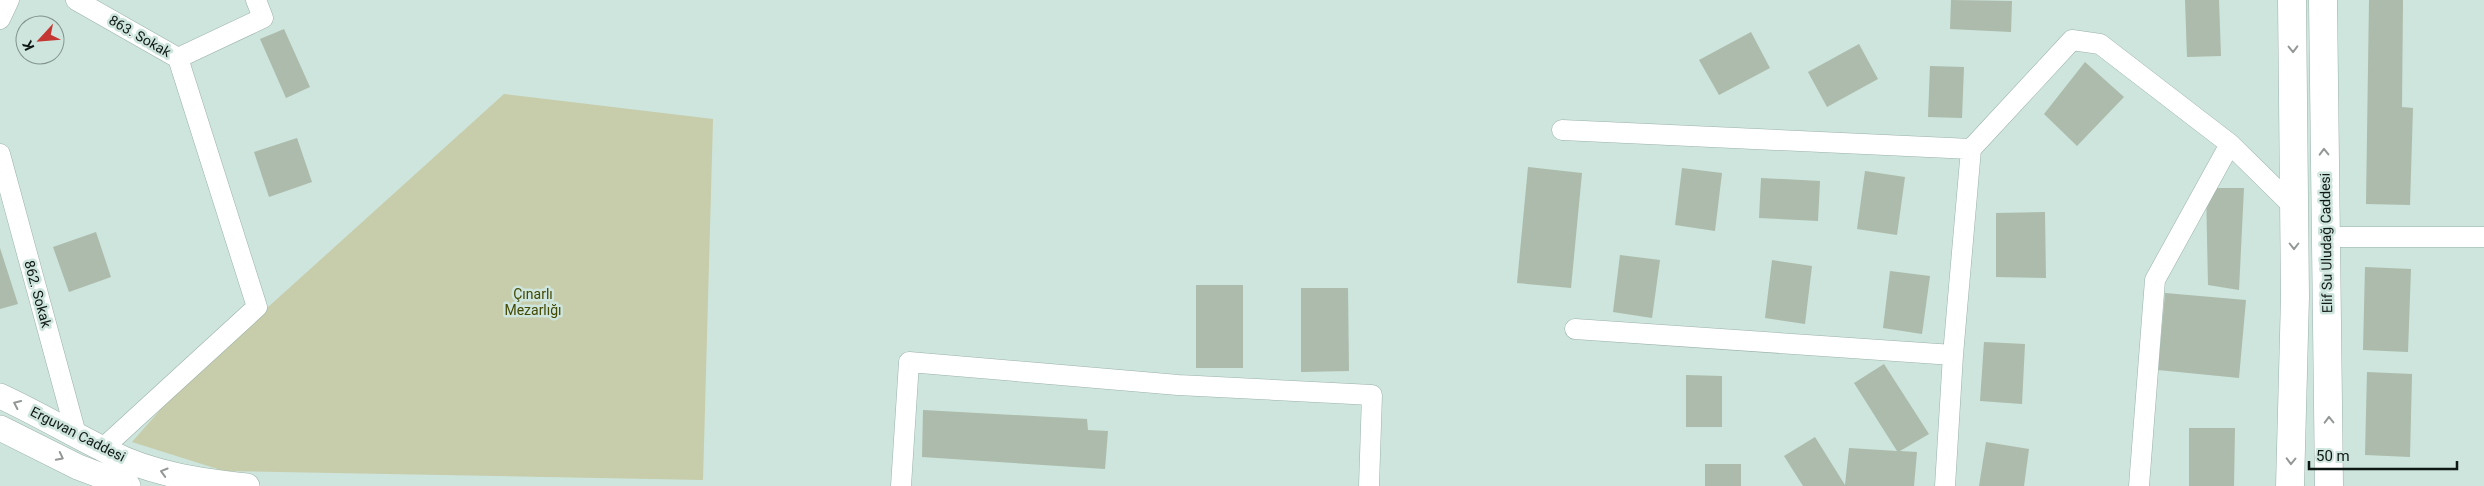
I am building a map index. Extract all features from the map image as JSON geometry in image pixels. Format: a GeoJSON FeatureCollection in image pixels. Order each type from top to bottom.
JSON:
{"type":"FeatureCollection","features":[{"type":"Feature","properties":{"kind":"main road"},"geometry":{"type":"LineString","coordinates":[[2290,486],[2294,207],[2292,0]]}},
{"type":"Feature","properties":{"kind":"main road","name":"Elif Su Uludağ Caddesi"},"geometry":{"type":"LineString","coordinates":[[2322,0],[2329,486]]}},
{"type":"Feature","properties":{"kind":"street"},"geometry":{"type":"LineString","coordinates":[[0,19],[9,0]]}},
{"type":"Feature","properties":{"kind":"street","name":"863. Sokak"},"geometry":{"type":"LineString","coordinates":[[76,0],[178,58]]}},
{"type":"Feature","properties":{"kind":"street"},"geometry":{"type":"LineString","coordinates":[[102,449],[257,307],[178,58],[260,9]]}},
{"type":"Feature","properties":{"kind":"street"},"geometry":{"type":"LineString","coordinates":[[1945,486],[1952,355],[1971,149],[2072,40],[2100,44],[2230,144],[2294,207]]}},
{"type":"Feature","properties":{"kind":"street"},"geometry":{"type":"LineString","coordinates":[[1562,130],[1971,149]]}},
{"type":"Feature","properties":{"kind":"street"},"geometry":{"type":"LineString","coordinates":[[2139,486],[2155,280],[2230,144]]}},
{"type":"Feature","properties":{"kind":"street","name":"862. Sokak"},"geometry":{"type":"LineString","coordinates":[[0,154],[6,198],[76,434]]}},
{"type":"Feature","properties":{"kind":"street"},"geometry":{"type":"LineString","coordinates":[[2326,237],[2484,237]]}},
{"type":"Feature","properties":{"kind":"street"},"geometry":{"type":"LineString","coordinates":[[1575,329],[1952,355]]}},
{"type":"Feature","properties":{"kind":"street"},"geometry":{"type":"LineString","coordinates":[[901,486],[908,362],[1178,384],[1372,395],[1369,486]]}},
{"type":"Feature","properties":{"kind":"street","name":"Erguvan Caddesi"},"geometry":{"type":"LineString","coordinates":[[0,396],[102,449],[143,466],[177,475],[246,486]]}},
{"type":"Feature","properties":{"kind":"street"},"geometry":{"type":"LineString","coordinates":[[0,428],[78,467],[128,486]]}},
{"type":"Feature","properties":{"kind":"green space","name":"Çınarlı Mezarlığı"},"geometry":{"type":"Polygon","coordinates":[[[504,94],[713,119],[703,480],[224,471],[132,442],[183,384],[504,94]]]}},
{"type":"Feature","properties":{"kind":"building"},"geometry":{"type":"Polygon","coordinates":[[[1951,0],[2012,1],[2011,32],[1950,29],[1951,0]]]}},
{"type":"Feature","properties":{"kind":"building"},"geometry":{"type":"Polygon","coordinates":[[[2185,0],[2219,0],[2221,56],[2187,57],[2185,0]]]}},
{"type":"Feature","properties":{"kind":"building"},"geometry":{"type":"Polygon","coordinates":[[[2369,0],[2403,0],[2402,107],[2413,108],[2410,205],[2366,204],[2369,0]]]}},
{"type":"Feature","properties":{"kind":"building"},"geometry":{"type":"Polygon","coordinates":[[[284,29],[310,87],[286,98],[260,39],[284,29]]]}},
{"type":"Feature","properties":{"kind":"building"},"geometry":{"type":"Polygon","coordinates":[[[1751,32],[1770,68],[1719,95],[1699,60],[1751,32]]]}},
{"type":"Feature","properties":{"kind":"building"},"geometry":{"type":"Polygon","coordinates":[[[1859,44],[1878,79],[1827,107],[1808,72],[1859,44]]]}},
{"type":"Feature","properties":{"kind":"building"},"geometry":{"type":"Polygon","coordinates":[[[2085,62],[2124,97],[2077,146],[2044,114],[2085,62]]]}},
{"type":"Feature","properties":{"kind":"building"},"geometry":{"type":"Polygon","coordinates":[[[1930,66],[1964,67],[1962,118],[1928,117],[1930,66]]]}},
{"type":"Feature","properties":{"kind":"building"},"geometry":{"type":"Polygon","coordinates":[[[297,138],[312,182],[269,197],[254,152],[297,138]]]}},
{"type":"Feature","properties":{"kind":"building"},"geometry":{"type":"Polygon","coordinates":[[[1528,167],[1582,173],[1571,288],[1517,283],[1528,167]]]}},
{"type":"Feature","properties":{"kind":"building"},"geometry":{"type":"Polygon","coordinates":[[[1682,168],[1722,173],[1715,231],[1675,225],[1682,168]]]}},
{"type":"Feature","properties":{"kind":"building"},"geometry":{"type":"Polygon","coordinates":[[[1865,171],[1905,177],[1897,235],[1857,229],[1865,171]]]}},
{"type":"Feature","properties":{"kind":"building"},"geometry":{"type":"Polygon","coordinates":[[[1761,178],[1820,181],[1818,221],[1759,218],[1761,178]]]}},
{"type":"Feature","properties":{"kind":"building"},"geometry":{"type":"Polygon","coordinates":[[[2206,188],[2244,188],[2239,290],[2208,285],[2206,188]]]}},
{"type":"Feature","properties":{"kind":"building"},"geometry":{"type":"Polygon","coordinates":[[[2045,212],[2046,278],[1996,277],[1996,213],[2045,212]]]}},
{"type":"Feature","properties":{"kind":"building"},"geometry":{"type":"Polygon","coordinates":[[[96,232],[111,277],[69,292],[53,247],[96,232]]]}},
{"type":"Feature","properties":{"kind":"building"},"geometry":{"type":"Polygon","coordinates":[[[0,248],[18,304],[0,309],[0,248]]]}},
{"type":"Feature","properties":{"kind":"building"},"geometry":{"type":"Polygon","coordinates":[[[1620,255],[1660,260],[1652,318],[1613,312],[1620,255]]]}},
{"type":"Feature","properties":{"kind":"building"},"geometry":{"type":"Polygon","coordinates":[[[1772,260],[1812,266],[1805,324],[1765,318],[1772,260]]]}},
{"type":"Feature","properties":{"kind":"building"},"geometry":{"type":"Polygon","coordinates":[[[2365,267],[2411,269],[2408,352],[2363,350],[2365,267]]]}},
{"type":"Feature","properties":{"kind":"building"},"geometry":{"type":"Polygon","coordinates":[[[1890,271],[1930,276],[1922,334],[1883,328],[1890,271]]]}},
{"type":"Feature","properties":{"kind":"building"},"geometry":{"type":"Polygon","coordinates":[[[1196,285],[1243,285],[1243,368],[1196,368],[1196,285]]]}},
{"type":"Feature","properties":{"kind":"building"},"geometry":{"type":"Polygon","coordinates":[[[1301,288],[1348,288],[1349,371],[1301,372],[1301,288]]]}},
{"type":"Feature","properties":{"kind":"building"},"geometry":{"type":"Polygon","coordinates":[[[2165,293],[2246,300],[2239,378],[2158,370],[2165,293]]]}},
{"type":"Feature","properties":{"kind":"building"},"geometry":{"type":"Polygon","coordinates":[[[1984,342],[2025,344],[2022,404],[1980,401],[1984,342]]]}},
{"type":"Feature","properties":{"kind":"building"},"geometry":{"type":"Polygon","coordinates":[[[1884,364],[1929,434],[1900,451],[1917,452],[1914,486],[1803,486],[1784,456],[1815,437],[1845,485],[1849,448],[1897,451],[1854,383],[1884,364]]]}},
{"type":"Feature","properties":{"kind":"building"},"geometry":{"type":"Polygon","coordinates":[[[2367,372],[2412,374],[2410,457],[2365,455],[2367,372]]]}},
{"type":"Feature","properties":{"kind":"building"},"geometry":{"type":"Polygon","coordinates":[[[1686,375],[1722,376],[1722,427],[1686,427],[1686,375]]]}},
{"type":"Feature","properties":{"kind":"building"},"geometry":{"type":"Polygon","coordinates":[[[923,410],[1087,419],[1088,430],[1108,431],[1105,469],[922,457],[923,410]]]}},
{"type":"Feature","properties":{"kind":"building"},"geometry":{"type":"Polygon","coordinates":[[[2189,428],[2235,428],[2234,486],[2189,486],[2189,428]]]}},
{"type":"Feature","properties":{"kind":"building"},"geometry":{"type":"Polygon","coordinates":[[[1986,442],[2029,449],[2024,486],[1979,486],[1986,442]]]}},
{"type":"Feature","properties":{"kind":"building"},"geometry":{"type":"Polygon","coordinates":[[[1705,464],[1741,464],[1741,486],[1705,486],[1705,464]]]}}]}
